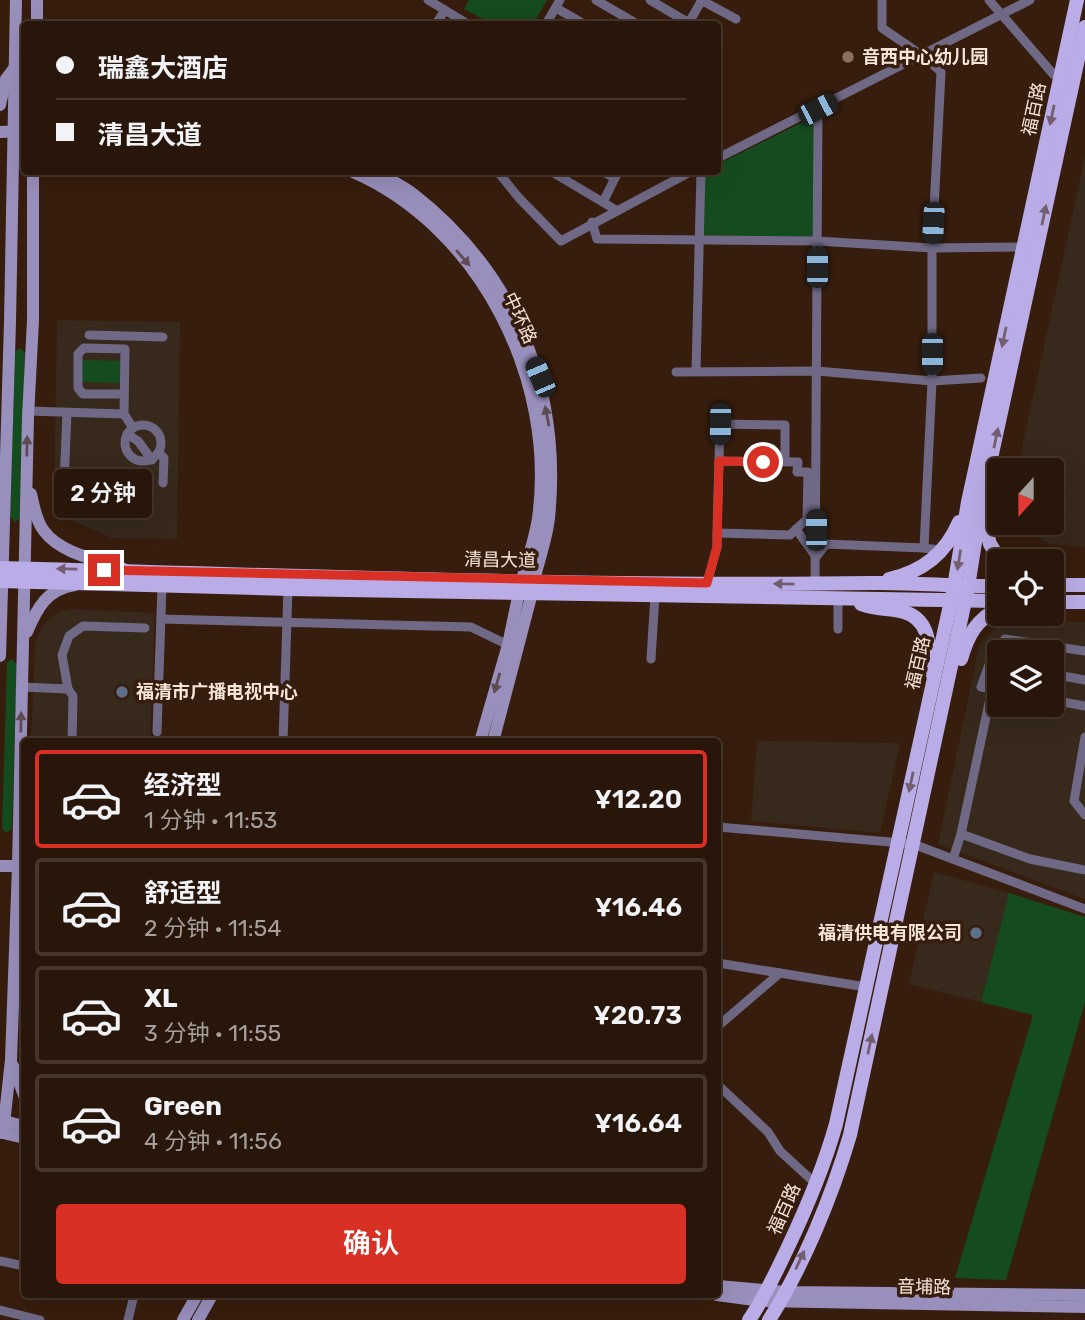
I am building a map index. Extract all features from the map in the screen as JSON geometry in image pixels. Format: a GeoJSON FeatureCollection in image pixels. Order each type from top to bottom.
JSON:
{"type":"FeatureCollection","features":[{"type":"Feature","properties":{"kind":"main road","name":"福百路"},"geometry":{"type":"LineString","coordinates":[[769,1320],[783,1297],[833,1188],[850,1135],[905,843],[960,594],[1023,247],[1077,0]]}},
{"type":"Feature","properties":{"kind":"main road","name":"福百路"},"geometry":{"type":"LineString","coordinates":[[975,503],[1085,27]]}},
{"type":"Feature","properties":{"kind":"main road"},"geometry":{"type":"LineString","coordinates":[[875,583],[913,573],[940,553],[975,503]]}},
{"type":"Feature","properties":{"kind":"main road"},"geometry":{"type":"LineString","coordinates":[[975,503],[993,549]]}},
{"type":"Feature","properties":{"kind":"main road","name":"清昌大道"},"geometry":{"type":"LineString","coordinates":[[25,575],[131,571],[527,586],[655,595],[844,599],[960,594],[987,588]]}},
{"type":"Feature","properties":{"kind":"main road","name":"清昌大道"},"geometry":{"type":"LineString","coordinates":[[1,574],[94,583],[288,589],[875,583],[987,599]]}},
{"type":"Feature","properties":{"kind":"main road"},"geometry":{"type":"LineString","coordinates":[[1064,584],[1085,585]]}},
{"type":"Feature","properties":{"kind":"main road"},"geometry":{"type":"LineString","coordinates":[[844,599],[872,609],[905,612],[917,619],[928,636],[938,691],[955,679],[965,642],[974,626],[987,617]]}},
{"type":"Feature","properties":{"kind":"main road"},"geometry":{"type":"LineString","coordinates":[[1064,602],[1085,602]]}},
{"type":"Feature","properties":{"kind":"main road","name":"福百路"},"geometry":{"type":"LineString","coordinates":[[749,1320],[764,1296],[827,1158],[866,987],[905,843]]}},
{"type":"Feature","properties":{"kind":"street"},"geometry":{"type":"LineString","coordinates":[[0,656],[5,474],[5,322],[20,84],[15,67],[16,0]]}},
{"type":"Feature","properties":{"kind":"street"},"geometry":{"type":"LineString","coordinates":[[37,0],[37,21]]}},
{"type":"Feature","properties":{"kind":"street"},"geometry":{"type":"LineString","coordinates":[[428,0],[463,21]]}},
{"type":"Feature","properties":{"kind":"street"},"geometry":{"type":"LineString","coordinates":[[596,0],[632,21]]}},
{"type":"Feature","properties":{"kind":"street"},"geometry":{"type":"LineString","coordinates":[[650,0],[684,21]]}},
{"type":"Feature","properties":{"kind":"street"},"geometry":{"type":"LineString","coordinates":[[691,21],[702,0],[736,19]]}},
{"type":"Feature","properties":{"kind":"street"},"geometry":{"type":"LineString","coordinates":[[882,0],[882,28],[941,72],[932,248],[932,381],[924,548]]}},
{"type":"Feature","properties":{"kind":"street"},"geometry":{"type":"LineString","coordinates":[[989,0],[1054,75]]}},
{"type":"Feature","properties":{"kind":"street"},"geometry":{"type":"LineString","coordinates":[[721,157],[1030,0]]}},
{"type":"Feature","properties":{"kind":"street"},"geometry":{"type":"LineString","coordinates":[[548,21],[558,4],[580,21]]}},
{"type":"Feature","properties":{"kind":"street"},"geometry":{"type":"LineString","coordinates":[[438,21],[445,10]]}},
{"type":"Feature","properties":{"kind":"street"},"geometry":{"type":"LineString","coordinates":[[0,104],[6,79],[15,67]]}},
{"type":"Feature","properties":{"kind":"street"},"geometry":{"type":"LineString","coordinates":[[815,585],[818,109]]}},
{"type":"Feature","properties":{"kind":"street"},"geometry":{"type":"LineString","coordinates":[[0,132],[15,137]]}},
{"type":"Feature","properties":{"kind":"street"},"geometry":{"type":"LineString","coordinates":[[0,160],[12,179]]}},
{"type":"Feature","properties":{"kind":"street"},"geometry":{"type":"LineString","coordinates":[[22,738],[35,175]]}},
{"type":"Feature","properties":{"kind":"street","name":"中环路"},"geometry":{"type":"LineString","coordinates":[[358,175],[406,201],[446,238],[472,269],[496,304],[528,381],[538,427],[538,519],[527,586],[494,738]]}},
{"type":"Feature","properties":{"kind":"street","name":"中环路"},"geometry":{"type":"LineString","coordinates":[[381,175],[411,192],[453,229],[481,261],[505,295],[540,377],[549,428],[549,520],[481,738]]}},
{"type":"Feature","properties":{"kind":"street"},"geometry":{"type":"LineString","coordinates":[[500,175],[561,241],[592,222],[684,175]]}},
{"type":"Feature","properties":{"kind":"street"},"geometry":{"type":"LineString","coordinates":[[557,175],[616,210]]}},
{"type":"Feature","properties":{"kind":"street"},"geometry":{"type":"LineString","coordinates":[[603,202],[617,175]]}},
{"type":"Feature","properties":{"kind":"street"},"geometry":{"type":"LineString","coordinates":[[695,371],[701,175]]}},
{"type":"Feature","properties":{"kind":"street"},"geometry":{"type":"LineString","coordinates":[[12,213],[33,214]]}},
{"type":"Feature","properties":{"kind":"street"},"geometry":{"type":"LineString","coordinates":[[592,222],[597,239],[817,241],[932,248],[1023,247]]}},
{"type":"Feature","properties":{"kind":"street"},"geometry":{"type":"LineString","coordinates":[[89,335],[163,337]]}},
{"type":"Feature","properties":{"kind":"street"},"geometry":{"type":"LineString","coordinates":[[125,336],[124,414],[130,431],[138,441],[156,456],[164,458],[163,483]]}},
{"type":"Feature","properties":{"kind":"street"},"geometry":{"type":"LineString","coordinates":[[124,394],[83,394],[78,388],[78,354],[84,348],[125,349]]}},
{"type":"Feature","properties":{"kind":"street"},"geometry":{"type":"LineString","coordinates":[[676,372],[817,371],[932,381],[981,378]]}},
{"type":"Feature","properties":{"kind":"street"},"geometry":{"type":"LineString","coordinates":[[28,411],[124,414]]}},
{"type":"Feature","properties":{"kind":"street"},"geometry":{"type":"LineString","coordinates":[[64,484],[67,413]]}},
{"type":"Feature","properties":{"kind":"street"},"geometry":{"type":"LineString","coordinates":[[707,583],[717,547],[720,424],[785,425],[785,462]]}},
{"type":"Feature","properties":{"kind":"street"},"geometry":{"type":"LineString","coordinates":[[147,425],[157,431],[162,442],[156,456],[143,462],[131,457],[125,446],[130,431],[147,425]]}},
{"type":"Feature","properties":{"kind":"street"},"geometry":{"type":"LineString","coordinates":[[717,533],[790,535],[807,519],[808,472],[797,472],[798,462],[719,461]]}},
{"type":"Feature","properties":{"kind":"street"},"geometry":{"type":"LineString","coordinates":[[0,494],[5,474]]}},
{"type":"Feature","properties":{"kind":"street"},"geometry":{"type":"LineString","coordinates":[[27,474],[34,509],[44,531],[55,541],[79,554],[131,571]]}},
{"type":"Feature","properties":{"kind":"street"},"geometry":{"type":"LineString","coordinates":[[796,529],[816,557]]}},
{"type":"Feature","properties":{"kind":"street"},"geometry":{"type":"LineString","coordinates":[[816,557],[826,544],[924,548],[939,550],[940,553]]}},
{"type":"Feature","properties":{"kind":"street"},"geometry":{"type":"LineString","coordinates":[[23,642],[32,619],[48,594],[71,585],[94,583]]}},
{"type":"Feature","properties":{"kind":"street"},"geometry":{"type":"LineString","coordinates":[[157,733],[162,586]]}},
{"type":"Feature","properties":{"kind":"street"},"geometry":{"type":"LineString","coordinates":[[283,738],[288,589]]}},
{"type":"Feature","properties":{"kind":"street"},"geometry":{"type":"LineString","coordinates":[[651,659],[655,595]]}},
{"type":"Feature","properties":{"kind":"street"},"geometry":{"type":"LineString","coordinates":[[838,629],[844,599]]}},
{"type":"Feature","properties":{"kind":"street"},"geometry":{"type":"LineString","coordinates":[[161,619],[471,627],[508,645]]}},
{"type":"Feature","properties":{"kind":"street"},"geometry":{"type":"LineString","coordinates":[[72,738],[73,696],[68,689],[62,655],[69,636],[83,626],[145,628]]}},
{"type":"Feature","properties":{"kind":"street"},"geometry":{"type":"LineString","coordinates":[[1064,648],[1085,651]]}},
{"type":"Feature","properties":{"kind":"street"},"geometry":{"type":"LineString","coordinates":[[987,676],[981,687],[987,688]]}},
{"type":"Feature","properties":{"kind":"street"},"geometry":{"type":"LineString","coordinates":[[1064,676],[1085,680]]}},
{"type":"Feature","properties":{"kind":"street"},"geometry":{"type":"LineString","coordinates":[[22,687],[68,689]]}},
{"type":"Feature","properties":{"kind":"street"},"geometry":{"type":"LineString","coordinates":[[1064,702],[1085,706]]}},
{"type":"Feature","properties":{"kind":"street"},"geometry":{"type":"LineString","coordinates":[[953,859],[989,717]]}},
{"type":"Feature","properties":{"kind":"street"},"geometry":{"type":"LineString","coordinates":[[1085,737],[1074,801],[1085,815]]}},
{"type":"Feature","properties":{"kind":"street"},"geometry":{"type":"LineString","coordinates":[[721,827],[905,843],[1085,909]]}},
{"type":"Feature","properties":{"kind":"street"},"geometry":{"type":"LineString","coordinates":[[961,834],[1030,859],[1085,870]]}},
{"type":"Feature","properties":{"kind":"street"},"geometry":{"type":"LineString","coordinates":[[0,866],[21,867],[11,1060],[2,1126]]}},
{"type":"Feature","properties":{"kind":"street"},"geometry":{"type":"LineString","coordinates":[[721,963],[866,987]]}},
{"type":"Feature","properties":{"kind":"street"},"geometry":{"type":"LineString","coordinates":[[721,1023],[780,973]]}},
{"type":"Feature","properties":{"kind":"street"},"geometry":{"type":"LineString","coordinates":[[11,1060],[21,1087]]}},
{"type":"Feature","properties":{"kind":"street"},"geometry":{"type":"LineString","coordinates":[[721,1088],[768,1132],[780,1151],[816,1184]]}},
{"type":"Feature","properties":{"kind":"street"},"geometry":{"type":"LineString","coordinates":[[2,1126],[21,1126]]}},
{"type":"Feature","properties":{"kind":"street"},"geometry":{"type":"LineString","coordinates":[[2,1126],[21,1136]]}},
{"type":"Feature","properties":{"kind":"street"},"geometry":{"type":"LineString","coordinates":[[0,1261],[21,1265]]}},
{"type":"Feature","properties":{"kind":"street"},"geometry":{"type":"LineString","coordinates":[[721,1287],[764,1296]]}},
{"type":"Feature","properties":{"kind":"street"},"geometry":{"type":"LineString","coordinates":[[721,1295],[764,1296]]}},
{"type":"Feature","properties":{"kind":"street","name":"音埔路"},"geometry":{"type":"LineString","coordinates":[[783,1297],[1085,1295]]}},
{"type":"Feature","properties":{"kind":"street","name":"音埔路"},"geometry":{"type":"LineString","coordinates":[[764,1296],[1085,1307]]}},
{"type":"Feature","properties":{"kind":"street"},"geometry":{"type":"LineString","coordinates":[[128,1320],[133,1298]]}},
{"type":"Feature","properties":{"kind":"street"},"geometry":{"type":"LineString","coordinates":[[183,1320],[195,1298]]}},
{"type":"Feature","properties":{"kind":"street"},"geometry":{"type":"LineString","coordinates":[[198,1320],[210,1298]]}},
{"type":"Feature","properties":{"kind":"street"},"geometry":{"type":"LineString","coordinates":[[0,1311],[40,1320]]}},
{"type":"Feature","properties":{"kind":"shaded area"},"geometry":{"type":"Polygon","coordinates":[[[1085,156],[1085,547],[1050,544],[1036,536],[1064,536],[1064,458],[1020,458],[1085,156]]]}},
{"type":"Feature","properties":{"kind":"shaded area"},"geometry":{"type":"Polygon","coordinates":[[[57,320],[180,322],[177,539],[111,538],[67,518],[54,499],[57,320]]]}},
{"type":"Feature","properties":{"kind":"shaded area"},"geometry":{"type":"Polygon","coordinates":[[[71,609],[155,613],[150,738],[31,738],[35,644],[40,631],[58,612],[71,609]]]}},
{"type":"Feature","properties":{"kind":"shaded area"},"geometry":{"type":"Polygon","coordinates":[[[1064,622],[1085,622],[1085,899],[938,844],[979,646],[1000,626],[1064,626],[1064,622]]]}},
{"type":"Feature","properties":{"kind":"shaded area"},"geometry":{"type":"Polygon","coordinates":[[[757,741],[900,743],[880,833],[751,821],[757,741]]]}},
{"type":"Feature","properties":{"kind":"shaded area"},"geometry":{"type":"Polygon","coordinates":[[[934,872],[1009,893],[981,1002],[909,984],[934,872]]]}},
{"type":"Feature","properties":{"kind":"green space"},"geometry":{"type":"Polygon","coordinates":[[[469,0],[547,0],[535,21],[486,21],[464,9],[469,0]]]}},
{"type":"Feature","properties":{"kind":"green space"},"geometry":{"type":"Polygon","coordinates":[[[813,117],[813,238],[704,235],[705,175],[721,175],[721,163],[813,117]]]}},
{"type":"Feature","properties":{"kind":"green space"},"geometry":{"type":"Polygon","coordinates":[[[20,348],[25,353],[20,518],[15,522],[10,516],[15,352],[20,348]]]}},
{"type":"Feature","properties":{"kind":"green space"},"geometry":{"type":"Polygon","coordinates":[[[82,360],[123,361],[122,383],[81,382],[82,360]]]}},
{"type":"Feature","properties":{"kind":"green space"},"geometry":{"type":"Polygon","coordinates":[[[11,659],[17,664],[12,829],[6,833],[2,828],[7,663],[11,659]]]}},
{"type":"Feature","properties":{"kind":"green space"},"geometry":{"type":"Polygon","coordinates":[[[1009,893],[1085,917],[1085,1002],[1006,1280],[955,1278],[1033,1015],[981,1002],[1009,893]]]}},
{"type":"Feature","properties":{"kind":"place","name":"音西中心幼儿园"},"geometry":{"type":"Point","coordinates":[848,57]}},
{"type":"Feature","properties":{"kind":"place","name":"福清市广播电视中心"},"geometry":{"type":"Point","coordinates":[122,692]}},
{"type":"Feature","properties":{"kind":"place","name":"福清供电有限公司"},"geometry":{"type":"Point","coordinates":[976,933]}},
{"type":"Feature","properties":{"kind":"route"},"geometry":{"type":"LineString","coordinates":[[104,570],[707,583],[717,547],[719,461],[763,462]]}}]}
